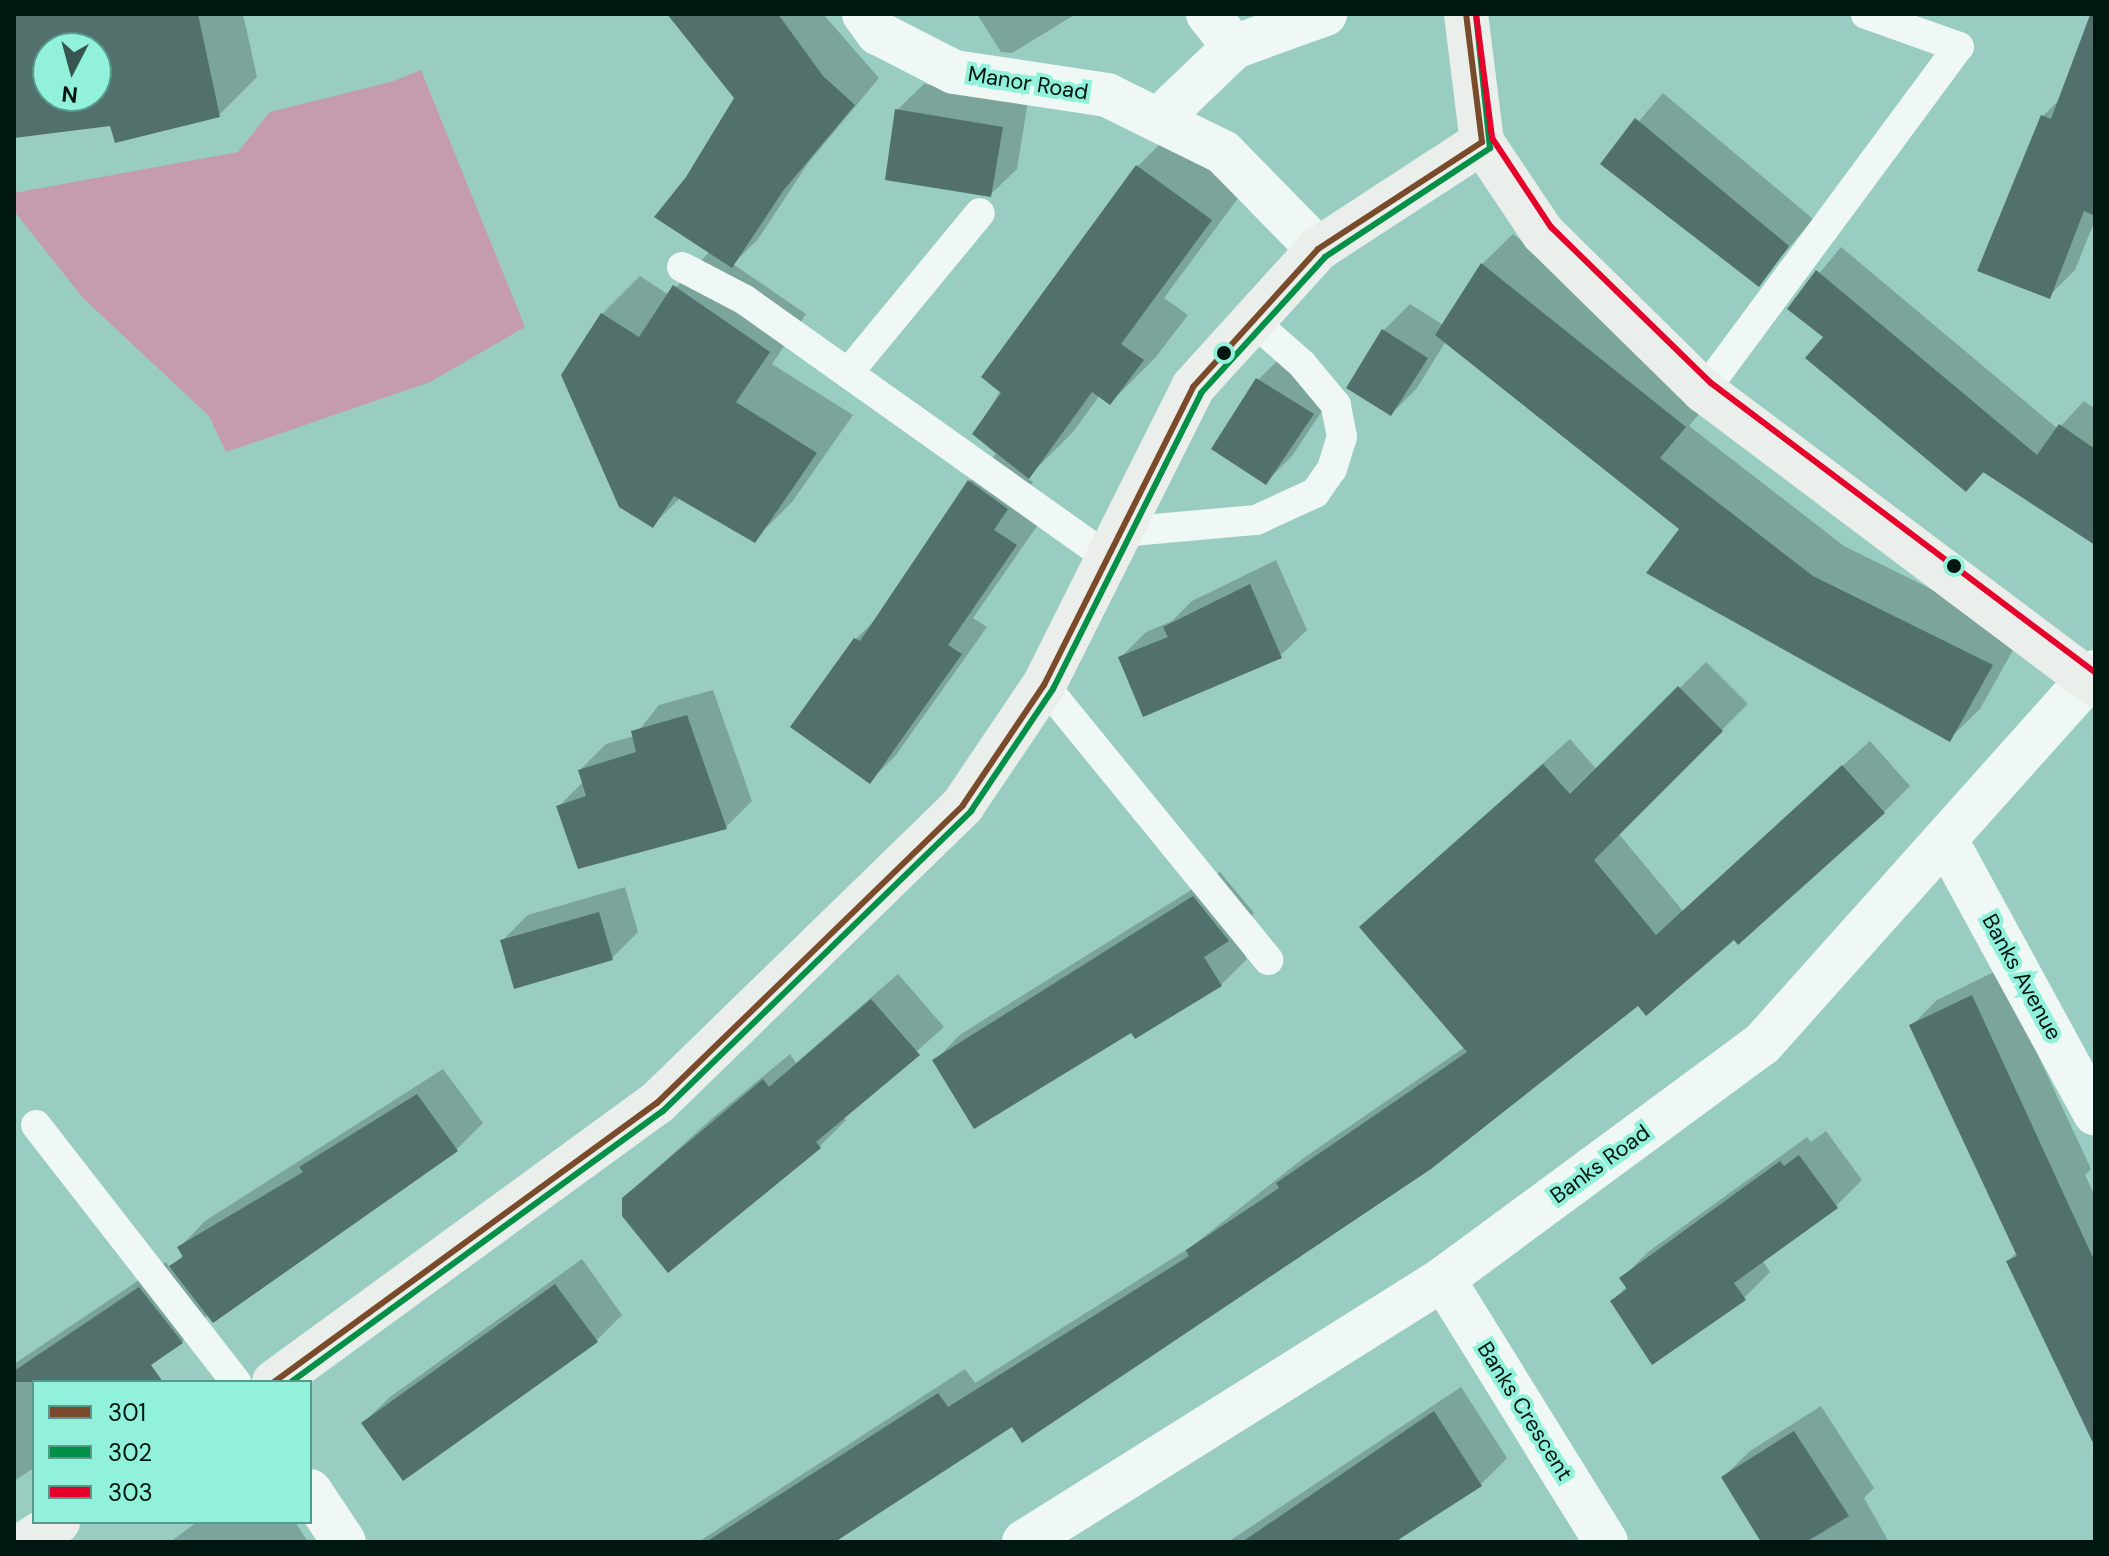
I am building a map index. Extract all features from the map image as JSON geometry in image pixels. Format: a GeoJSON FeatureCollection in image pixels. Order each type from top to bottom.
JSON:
{"type":"FeatureCollection","features":[{"type":"Feature","properties":{"kind":"street","name":"Manor Road"},"geometry":{"type":"LineString","coordinates":[[864,14],[878,33],[954,72],[1107,95],[1223,152],[1318,249]]}},
{"type":"Feature","properties":{"kind":"street"},"geometry":{"type":"LineString","coordinates":[[1158,120],[1221,30],[1325,14]]}},
{"type":"Feature","properties":{"kind":"street"},"geometry":{"type":"LineString","coordinates":[[1466,14],[1482,142],[1543,233],[1704,391],[2093,680]]}},
{"type":"Feature","properties":{"kind":"street"},"geometry":{"type":"LineString","coordinates":[[277,1380],[657,1103],[963,805],[1044,685],[1193,387],[1318,249],[1482,142]]}},
{"type":"Feature","properties":{"kind":"street","name":"Banks Road"},"geometry":{"type":"LineString","coordinates":[[1024,1542],[1443,1279],[1762,1044],[2093,680]]}},
{"type":"Feature","properties":{"kind":"street","name":"Banks Avenue"},"geometry":{"type":"LineString","coordinates":[[1947,842],[2095,1113]]}},
{"type":"Feature","properties":{"kind":"street","name":"Banks Crescent"},"geometry":{"type":"LineString","coordinates":[[1443,1279],[1606,1542]]}},
{"type":"Feature","properties":{"kind":"street"},"geometry":{"type":"LineString","coordinates":[[312,1494],[344,1542]]}},
{"type":"Feature","properties":{"kind":"street"},"geometry":{"type":"LineString","coordinates":[[27,1542],[55,1524]]}},
{"type":"Feature","properties":{"kind":"lane"},"geometry":{"type":"LineString","coordinates":[[1704,391],[1959,47],[1866,14]]}},
{"type":"Feature","properties":{"kind":"lane"},"geometry":{"type":"LineString","coordinates":[[848,373],[980,213]]}},
{"type":"Feature","properties":{"kind":"lane"},"geometry":{"type":"LineString","coordinates":[[682,267],[745,300],[848,373],[1114,545],[1256,520],[1315,493],[1332,469],[1342,437],[1336,405],[1302,364],[1253,321]]}},
{"type":"Feature","properties":{"kind":"lane"},"geometry":{"type":"LineString","coordinates":[[1044,685],[1268,960]]}},
{"type":"Feature","properties":{"kind":"lane"},"geometry":{"type":"LineString","coordinates":[[36,1125],[234,1380]]}},
{"type":"Feature","properties":{"kind":"shaded area"},"geometry":{"type":"Polygon","coordinates":[[[421,70],[525,327],[430,382],[226,452],[209,416],[83,298],[14,211],[14,193],[238,152],[270,112],[391,82],[421,70]]]}},
{"type":"Feature","properties":{"kind":"building"},"geometry":{"type":"Polygon","coordinates":[[[14,14],[198,14],[220,117],[115,143],[110,126],[14,138],[14,14]]]}},
{"type":"Feature","properties":{"kind":"building"},"geometry":{"type":"Polygon","coordinates":[[[667,14],[778,14],[823,76],[855,105],[783,191],[732,268],[654,217],[686,177],[734,98],[667,14]]]}},
{"type":"Feature","properties":{"kind":"building"},"geometry":{"type":"Polygon","coordinates":[[[2090,15],[2095,16],[2095,216],[2084,211],[2050,299],[1977,271],[2041,115],[2051,119],[2090,15]]]}},
{"type":"Feature","properties":{"kind":"building"},"geometry":{"type":"Polygon","coordinates":[[[895,109],[1003,127],[991,197],[885,180],[895,109]]]}},
{"type":"Feature","properties":{"kind":"building"},"geometry":{"type":"Polygon","coordinates":[[[1635,118],[1789,246],[1759,287],[1600,164],[1635,118]]]}},
{"type":"Feature","properties":{"kind":"building"},"geometry":{"type":"Polygon","coordinates":[[[1136,165],[1212,220],[1121,344],[1144,360],[1110,405],[1092,392],[1029,479],[972,434],[1001,393],[981,377],[1136,165]]]}},
{"type":"Feature","properties":{"kind":"building"},"geometry":{"type":"Polygon","coordinates":[[[1481,263],[1686,427],[1660,458],[1813,576],[1993,665],[1950,742],[1646,573],[1679,529],[1435,335],[1481,263]]]}},
{"type":"Feature","properties":{"kind":"building"},"geometry":{"type":"Polygon","coordinates":[[[1816,270],[2037,455],[2059,424],[2095,449],[2095,545],[1983,472],[1966,492],[1805,358],[1823,337],[1787,309],[1816,270]]]}},
{"type":"Feature","properties":{"kind":"building"},"geometry":{"type":"Polygon","coordinates":[[[673,285],[770,352],[736,402],[817,453],[755,543],[674,496],[653,528],[619,507],[561,375],[601,313],[639,337],[673,285]]]}},
{"type":"Feature","properties":{"kind":"building"},"geometry":{"type":"Polygon","coordinates":[[[1382,329],[1428,358],[1391,416],[1346,388],[1382,329]]]}},
{"type":"Feature","properties":{"kind":"building"},"geometry":{"type":"Polygon","coordinates":[[[1256,378],[1314,414],[1266,485],[1211,449],[1256,378]]]}},
{"type":"Feature","properties":{"kind":"building"},"geometry":{"type":"Polygon","coordinates":[[[968,480],[1008,509],[994,530],[1017,545],[948,645],[962,654],[870,784],[790,727],[854,638],[860,641],[968,480]]]}},
{"type":"Feature","properties":{"kind":"building"},"geometry":{"type":"Polygon","coordinates":[[[1250,584],[1282,658],[1143,717],[1118,657],[1168,637],[1163,627],[1250,584]]]}},
{"type":"Feature","properties":{"kind":"building"},"geometry":{"type":"Polygon","coordinates":[[[1678,686],[1723,731],[1594,860],[1656,935],[1842,765],[1885,813],[1738,945],[1734,940],[1646,1016],[1638,1006],[1431,1169],[1022,1443],[1012,1427],[835,1542],[706,1542],[938,1393],[948,1407],[1189,1256],[1186,1250],[1279,1188],[1276,1183],[1467,1052],[1359,927],[1543,764],[1570,794],[1678,686]]]}},
{"type":"Feature","properties":{"kind":"building"},"geometry":{"type":"Polygon","coordinates":[[[687,715],[727,829],[578,869],[556,806],[586,796],[578,770],[636,752],[631,731],[687,715]]]}},
{"type":"Feature","properties":{"kind":"building"},"geometry":{"type":"Polygon","coordinates":[[[1193,896],[1229,941],[1204,957],[1222,986],[1135,1039],[1131,1033],[974,1129],[932,1060],[1193,896]]]}},
{"type":"Feature","properties":{"kind":"building"},"geometry":{"type":"Polygon","coordinates":[[[599,912],[613,960],[514,989],[500,940],[599,912]]]}},
{"type":"Feature","properties":{"kind":"building"},"geometry":{"type":"Polygon","coordinates":[[[1972,995],[2095,1262],[2095,1447],[2006,1261],[2017,1256],[1909,1025],[1972,995]]]}},
{"type":"Feature","properties":{"kind":"building"},"geometry":{"type":"Polygon","coordinates":[[[871,999],[920,1055],[816,1142],[821,1148],[668,1273],[622,1216],[622,1198],[763,1079],[769,1087],[871,999]]]}},
{"type":"Feature","properties":{"kind":"building"},"geometry":{"type":"Polygon","coordinates":[[[417,1094],[458,1151],[213,1323],[169,1266],[183,1257],[177,1247],[303,1172],[299,1167],[417,1094]]]}},
{"type":"Feature","properties":{"kind":"building"},"geometry":{"type":"Polygon","coordinates":[[[1799,1155],[1838,1208],[1734,1283],[1746,1300],[1652,1365],[1610,1301],[1627,1289],[1619,1278],[1780,1161],[1784,1166],[1799,1155]]]}},
{"type":"Feature","properties":{"kind":"building"},"geometry":{"type":"Polygon","coordinates":[[[555,1284],[598,1342],[403,1481],[361,1423],[555,1284]]]}},
{"type":"Feature","properties":{"kind":"building"},"geometry":{"type":"Polygon","coordinates":[[[139,1287],[183,1343],[151,1365],[162,1380],[14,1382],[14,1371],[139,1287]]]}},
{"type":"Feature","properties":{"kind":"building"},"geometry":{"type":"Polygon","coordinates":[[[1434,1411],[1482,1486],[1395,1542],[1242,1542],[1434,1411]]]}},
{"type":"Feature","properties":{"kind":"building"},"geometry":{"type":"Polygon","coordinates":[[[1794,1431],[1849,1516],[1806,1542],[1761,1542],[1721,1477],[1794,1431]]]}},
{"type":"Feature","properties":{"kind":"transit line","name":"301"},"geometry":{"type":"LineString","coordinates":[[277,1380],[657,1103],[963,805],[1044,685],[1193,387],[1318,249],[1482,142],[1466,14]]}},
{"type":"Feature","properties":{"kind":"transit line","name":"302"},"geometry":{"type":"LineString","coordinates":[[294,1380],[663,1111],[971,811],[1053,689],[1201,393],[1325,257],[1490,148],[1476,14]]}},
{"type":"Feature","properties":{"kind":"transit line","name":"303"},"geometry":{"type":"LineString","coordinates":[[1476,14],[1492,138],[1551,227],[1711,383],[2095,672]]}}]}
